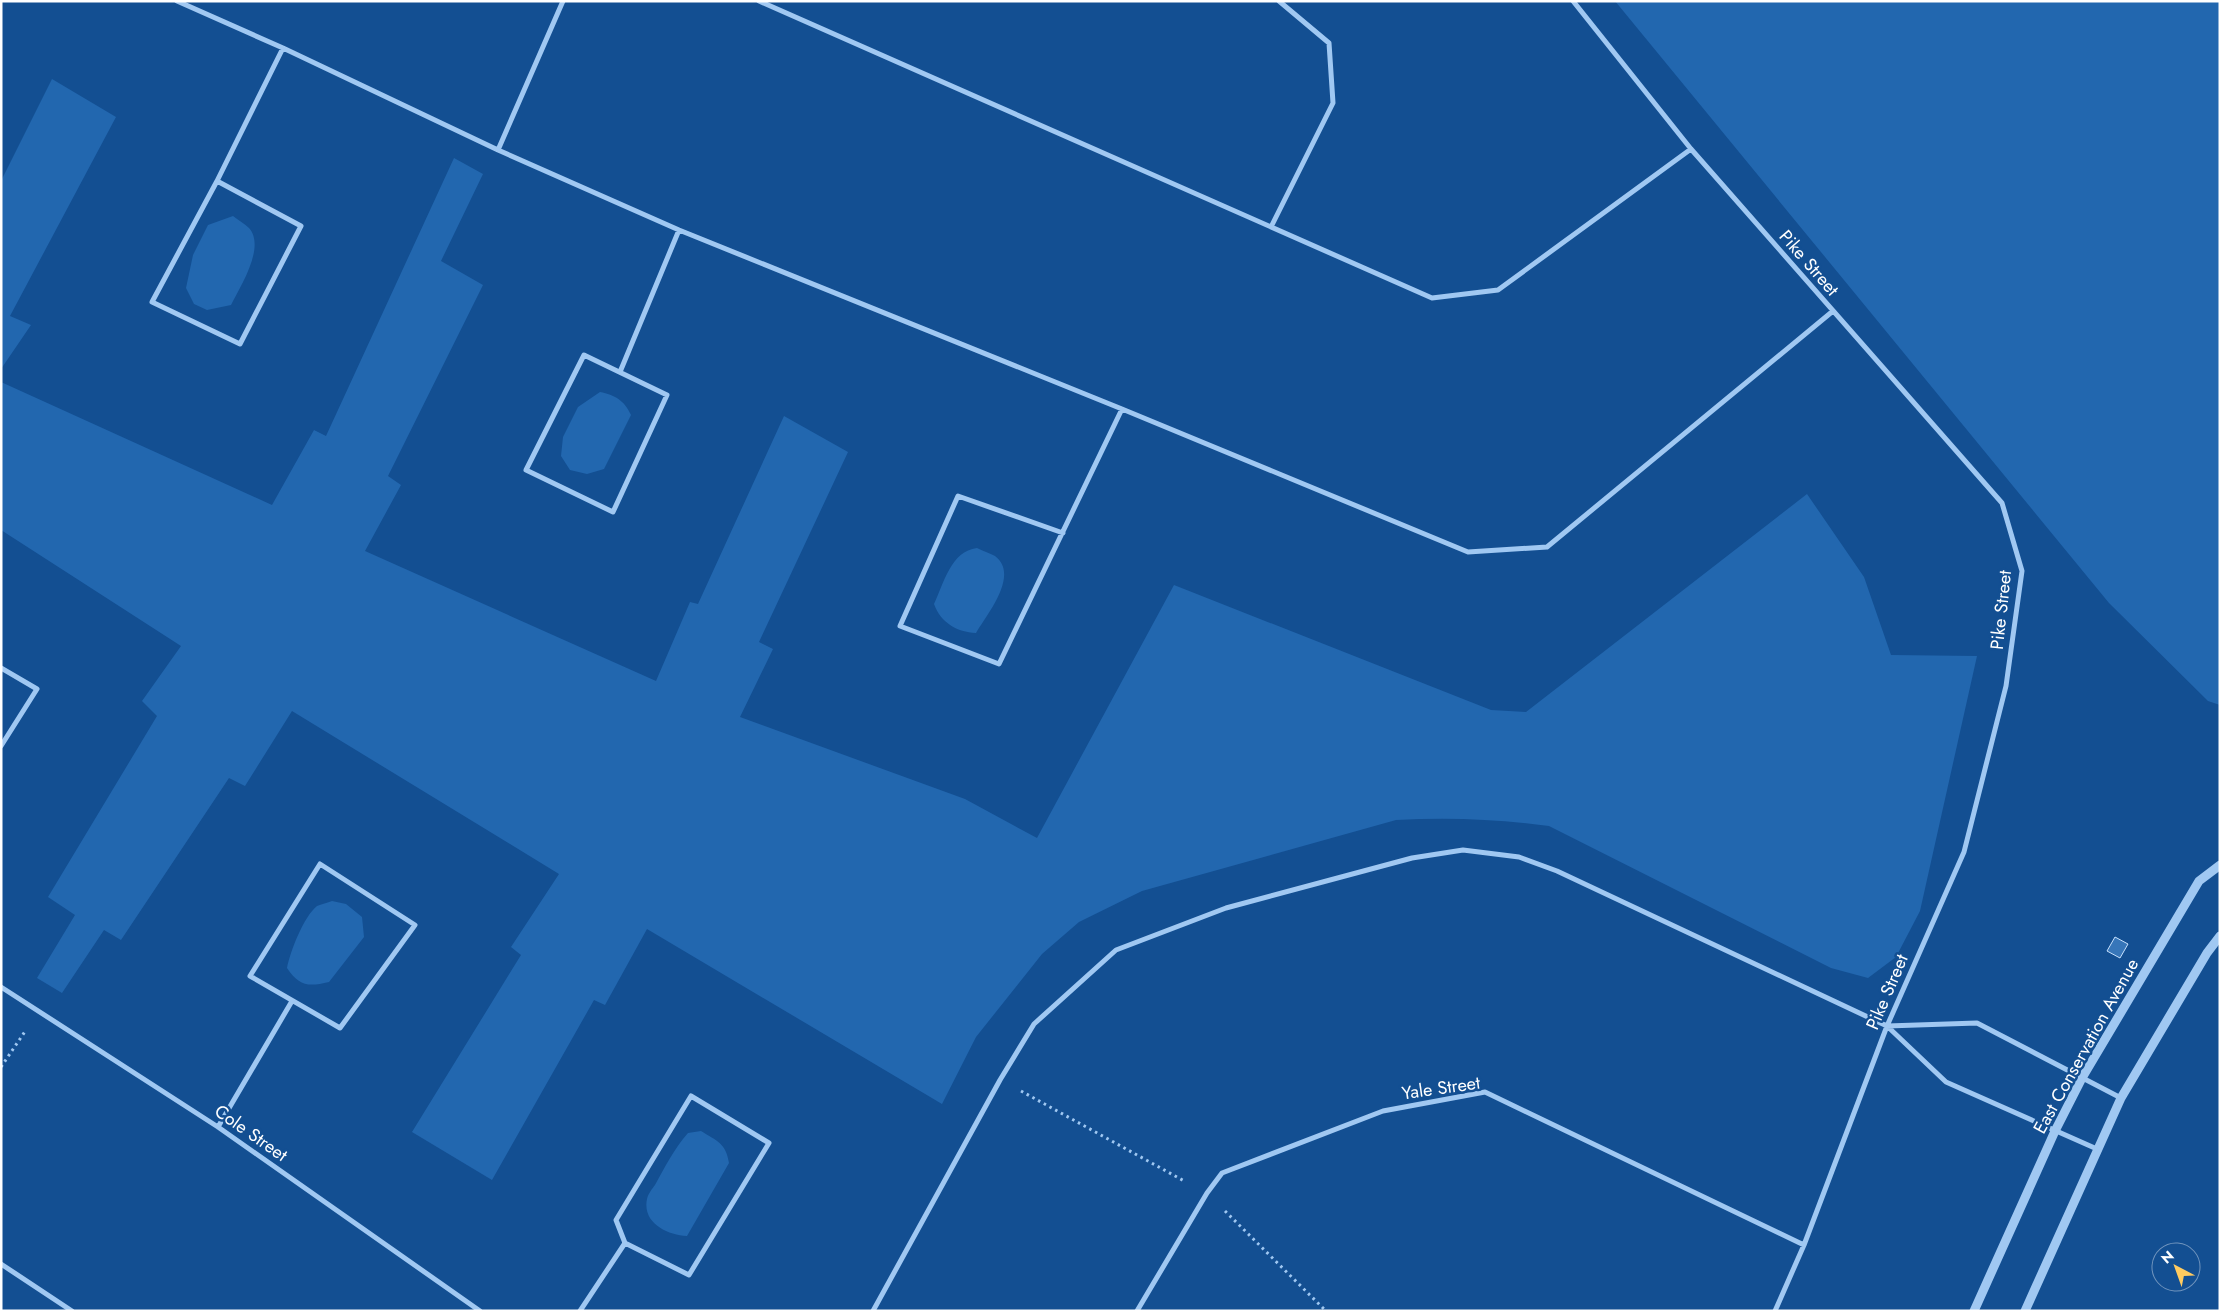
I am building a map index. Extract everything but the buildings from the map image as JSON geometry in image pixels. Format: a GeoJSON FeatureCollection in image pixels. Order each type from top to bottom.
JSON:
{"type":"FeatureCollection","features":[{"type":"Feature","properties":{"kind":"street"},"geometry":{"type":"LineString","coordinates":[[177,1],[283,48],[498,150],[679,230],[1122,409],[1468,552],[1547,547],[1833,311]]}},
{"type":"Feature","properties":{"kind":"street"},"geometry":{"type":"LineString","coordinates":[[498,150],[563,1]]}},
{"type":"Feature","properties":{"kind":"street"},"geometry":{"type":"LineString","coordinates":[[759,1],[1432,298],[1498,290],[1691,149]]}},
{"type":"Feature","properties":{"kind":"street"},"geometry":{"type":"LineString","coordinates":[[1271,227],[1333,103],[1329,43],[1279,1]]}},
{"type":"Feature","properties":{"kind":"street","name":"Pike Street"},"geometry":{"type":"LineString","coordinates":[[1573,1],[1691,149],[2002,503],[2022,571],[2006,686],[1964,852],[1887,1026],[1804,1246],[1775,1311]]}},
{"type":"Feature","properties":{"kind":"street"},"geometry":{"type":"LineString","coordinates":[[217,181],[301,226],[240,344],[152,302],[217,181],[283,48]]}},
{"type":"Feature","properties":{"kind":"street"},"geometry":{"type":"LineString","coordinates":[[620,372],[679,230]]}},
{"type":"Feature","properties":{"kind":"street"},"geometry":{"type":"LineString","coordinates":[[584,355],[620,372],[667,395],[613,512],[526,470],[584,355]]}},
{"type":"Feature","properties":{"kind":"street"},"geometry":{"type":"LineString","coordinates":[[1063,533],[958,496],[900,626],[999,664],[1063,533],[1122,409]]}},
{"type":"Feature","properties":{"kind":"street"},"geometry":{"type":"LineString","coordinates":[[1,668],[36,689],[1,746]]}},
{"type":"Feature","properties":{"kind":"street"},"geometry":{"type":"LineString","coordinates":[[873,1311],[1000,1080],[1034,1024],[1116,950],[1226,908],[1412,858],[1463,850],[1519,857],[1557,870],[1887,1026],[1946,1082],[2097,1149]]}},
{"type":"Feature","properties":{"kind":"street"},"geometry":{"type":"LineString","coordinates":[[320,864],[415,924],[340,1028],[292,1001],[250,976],[320,864]]}},
{"type":"Feature","properties":{"kind":"street","name":"East Conservation Avenue"},"geometry":{"type":"LineString","coordinates":[[1974,1311],[2055,1131],[2082,1078],[2199,881],[2220,865]]}},
{"type":"Feature","properties":{"kind":"street"},"geometry":{"type":"LineString","coordinates":[[2025,1311],[2121,1098],[2207,952],[2220,936]]}},
{"type":"Feature","properties":{"kind":"street","name":"Cole Street"},"geometry":{"type":"LineString","coordinates":[[1,987],[218,1127],[480,1311]]}},
{"type":"Feature","properties":{"kind":"street"},"geometry":{"type":"LineString","coordinates":[[218,1127],[292,1001]]}},
{"type":"Feature","properties":{"kind":"street"},"geometry":{"type":"LineString","coordinates":[[1887,1026],[1977,1023],[2121,1098]]}},
{"type":"Feature","properties":{"kind":"street","name":"Yale Street"},"geometry":{"type":"LineString","coordinates":[[1137,1311],[1207,1194],[1222,1173],[1383,1111],[1485,1092],[1804,1246]]}},
{"type":"Feature","properties":{"kind":"street"},"geometry":{"type":"LineString","coordinates":[[691,1096],[769,1143],[689,1275],[625,1243],[616,1220],[691,1096]]}},
{"type":"Feature","properties":{"kind":"street"},"geometry":{"type":"LineString","coordinates":[[580,1311],[625,1243]]}},
{"type":"Feature","properties":{"kind":"street"},"geometry":{"type":"LineString","coordinates":[[1,1264],[72,1311]]}},
{"type":"Feature","properties":{"kind":"path"},"geometry":{"type":"LineString","coordinates":[[1,1067],[38,1011]]}},
{"type":"Feature","properties":{"kind":"path"},"geometry":{"type":"LineString","coordinates":[[1000,1080],[1207,1194],[1326,1311]]}},
{"type":"Feature","properties":{"kind":"shaded area"},"geometry":{"type":"Polygon","coordinates":[[[1615,1],[2220,1],[2220,705],[2208,701],[2109,603],[1615,1]]]}},
{"type":"Feature","properties":{"kind":"shaded area"},"geometry":{"type":"Polygon","coordinates":[[[52,79],[116,117],[10,316],[31,325],[1,369],[1,181],[52,79]]]}},
{"type":"Feature","properties":{"kind":"shaded area"},"geometry":{"type":"Polygon","coordinates":[[[454,158],[483,174],[441,261],[483,285],[388,476],[401,485],[365,551],[656,681],[690,602],[698,604],[784,416],[848,452],[759,642],[773,649],[740,717],[965,799],[1037,838],[1174,585],[1491,710],[1526,712],[1807,494],[1864,577],[1891,655],[1977,656],[1920,911],[1896,957],[1868,978],[1831,968],[1549,826],[1473,819],[1396,820],[1142,891],[1079,922],[1042,954],[976,1037],[942,1104],[647,929],[605,1005],[594,1000],[492,1180],[412,1132],[521,955],[511,947],[559,874],[292,711],[245,786],[229,778],[121,940],[104,930],[62,993],[37,978],[75,915],[48,897],[157,716],[142,701],[181,646],[1,530],[1,382],[272,505],[314,430],[326,436],[454,158]]]}},
{"type":"Feature","properties":{"kind":"shaded area"},"geometry":{"type":"Polygon","coordinates":[[[233,216],[249,228],[253,236],[255,246],[250,267],[231,305],[207,310],[194,304],[186,288],[193,255],[208,225],[233,216]]]}},
{"type":"Feature","properties":{"kind":"shaded area"},"geometry":{"type":"Polygon","coordinates":[[[600,392],[618,399],[631,415],[604,469],[587,474],[570,470],[561,456],[563,437],[578,407],[600,392]]]}},
{"type":"Feature","properties":{"kind":"shaded area"},"geometry":{"type":"Polygon","coordinates":[[[977,548],[995,556],[1002,564],[1004,573],[1003,584],[999,594],[976,633],[962,631],[950,625],[937,611],[934,604],[945,578],[955,562],[968,550],[977,548]]]}},
{"type":"Feature","properties":{"kind":"shaded area"},"geometry":{"type":"Polygon","coordinates":[[[332,901],[346,904],[362,917],[364,937],[329,982],[305,984],[291,974],[287,968],[291,953],[298,935],[312,911],[317,906],[332,901]]]}},
{"type":"Feature","properties":{"kind":"shaded area"},"geometry":{"type":"Polygon","coordinates":[[[701,1131],[720,1143],[726,1151],[729,1163],[687,1236],[679,1235],[664,1230],[652,1221],[646,1207],[647,1199],[683,1139],[688,1133],[701,1131]]]}}]}
